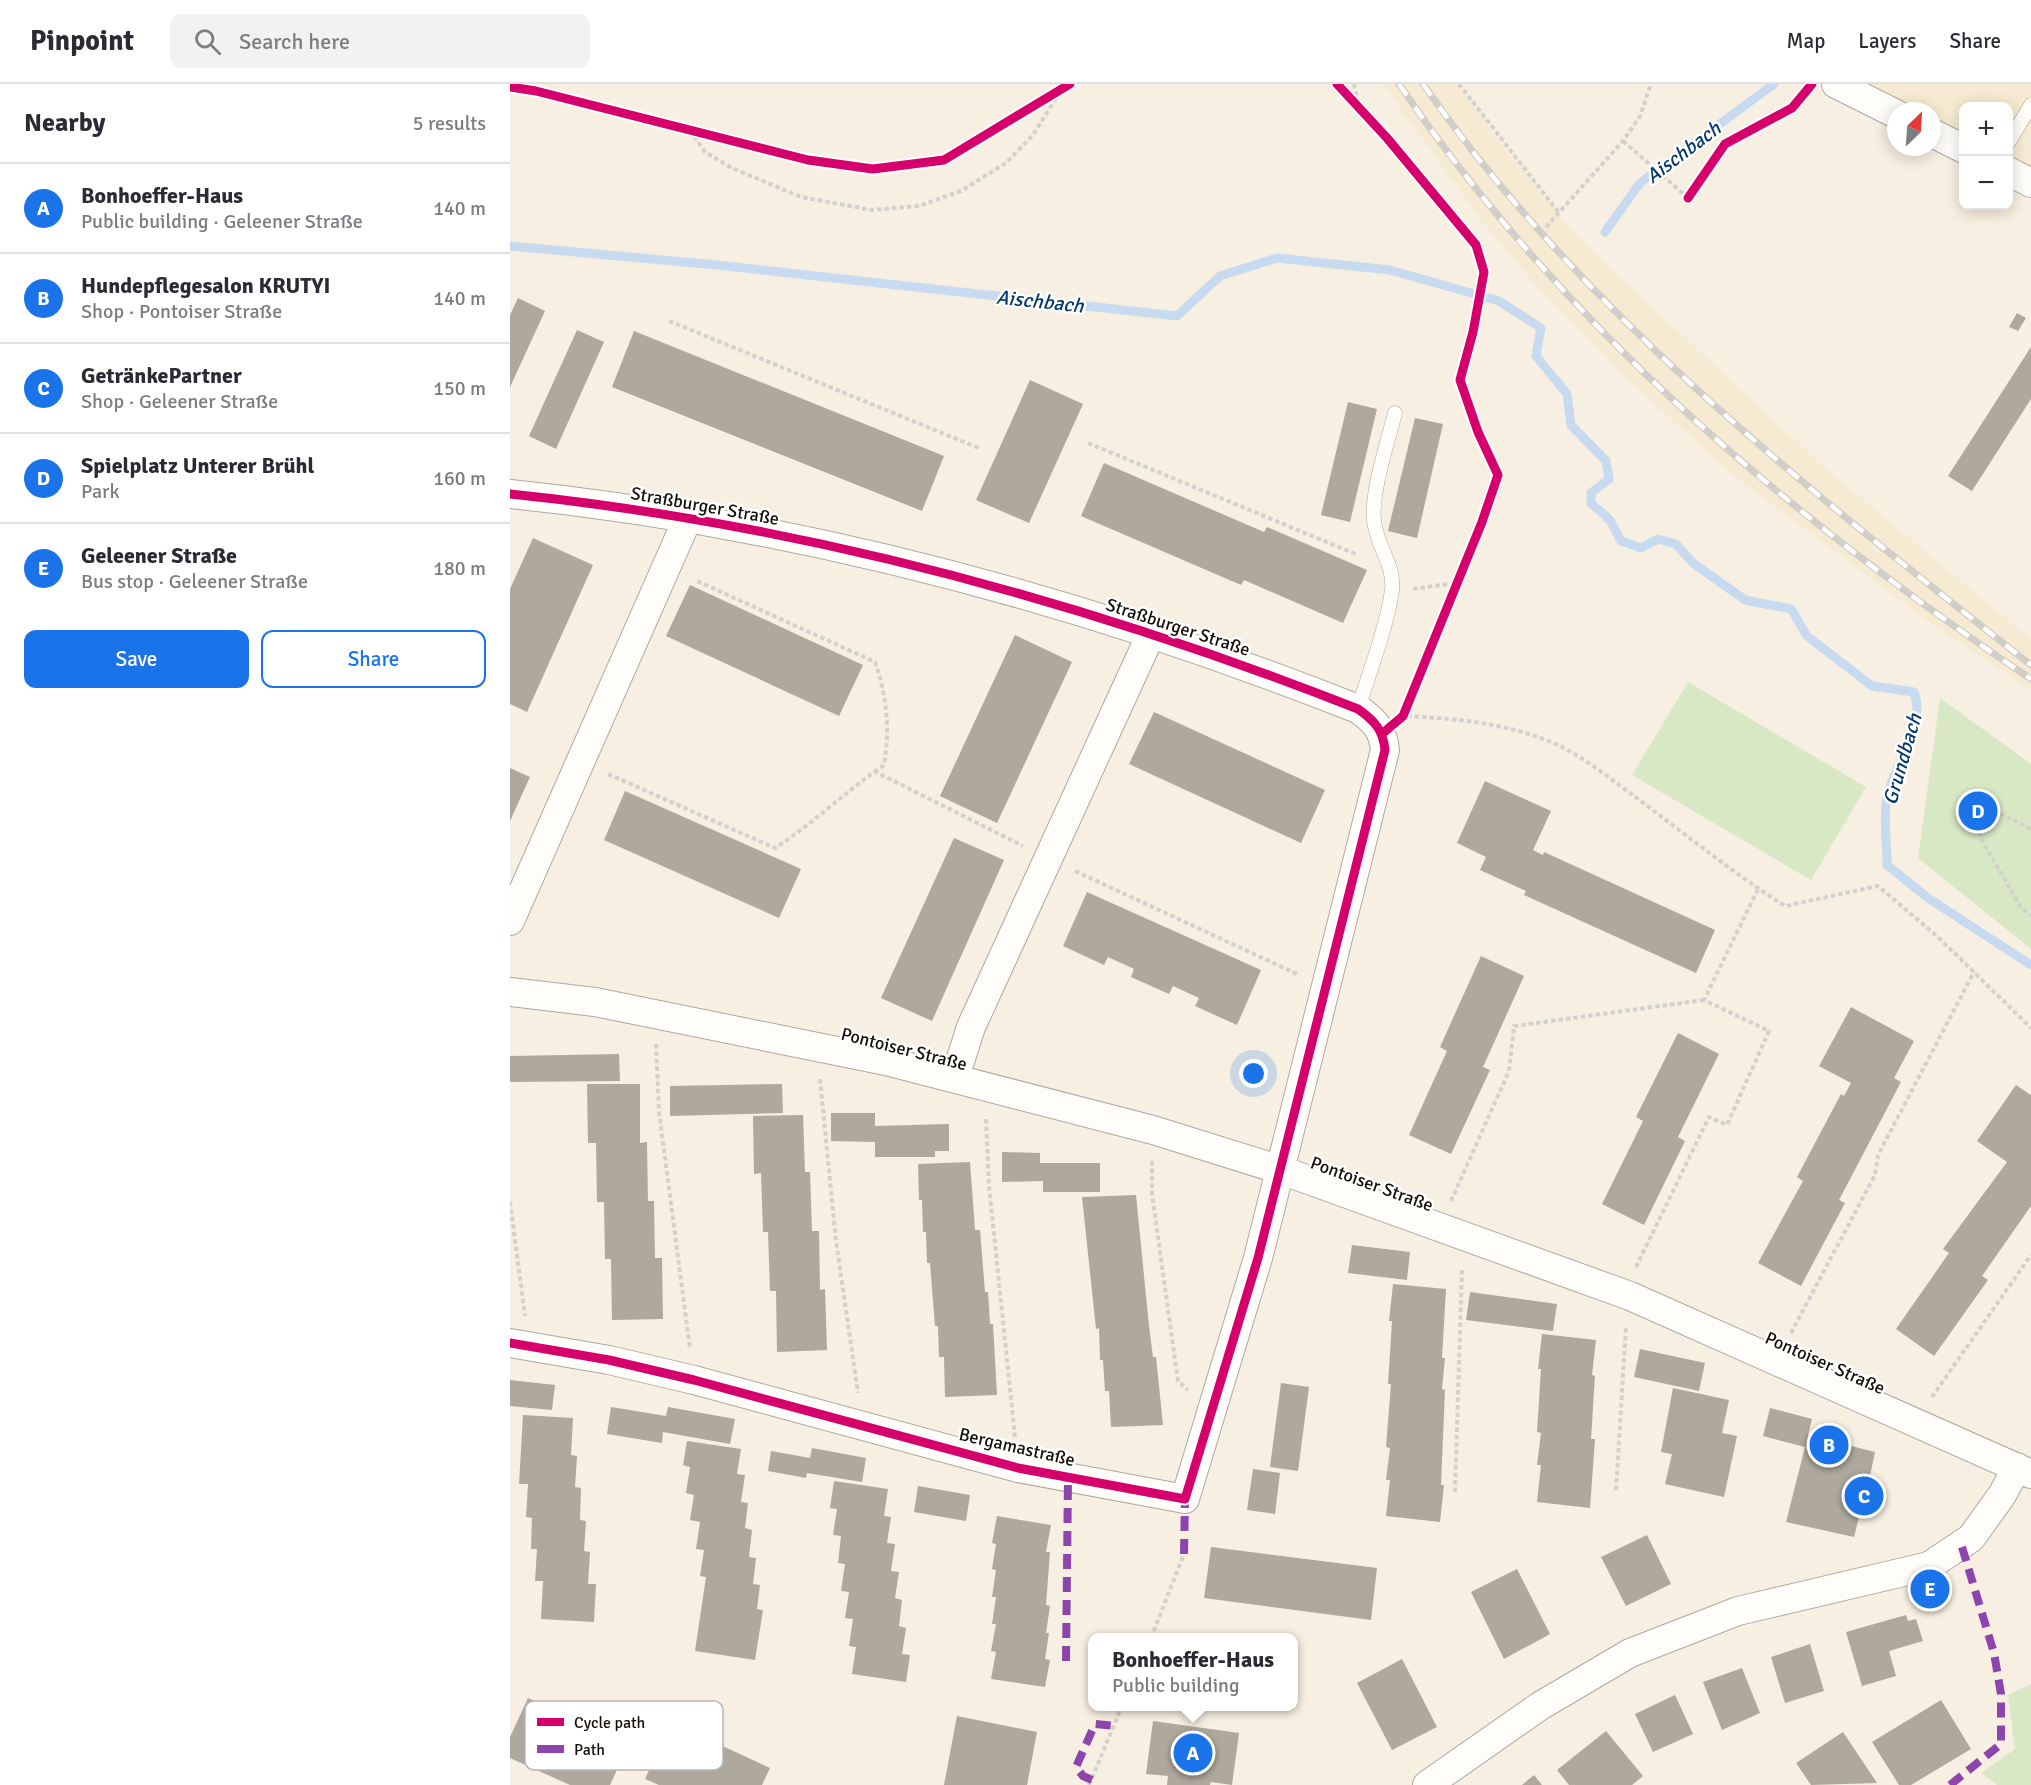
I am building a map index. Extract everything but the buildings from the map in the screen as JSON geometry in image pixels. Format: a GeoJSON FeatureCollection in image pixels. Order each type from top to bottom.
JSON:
{"type":"FeatureCollection","features":[{"type":"Feature","properties":{"kind":"street"},"geometry":{"type":"LineString","coordinates":[[1836,84],[1887,110]]}},
{"type":"Feature","properties":{"kind":"street"},"geometry":{"type":"LineString","coordinates":[[1941,137],[1959,146]]}},
{"type":"Feature","properties":{"kind":"street"},"geometry":{"type":"LineString","coordinates":[[2013,174],[2031,183]]}},
{"type":"Feature","properties":{"kind":"street","name":"Straßburger Straße"},"geometry":{"type":"LineString","coordinates":[[510,494],[687,520],[854,551],[976,582],[1151,634],[1358,710],[1370,718],[1383,734],[1385,750],[1328,988],[1281,1170]]}},
{"type":"Feature","properties":{"kind":"street","name":"Straßburger Straße"},"geometry":{"type":"LineString","coordinates":[[580,762],[687,520]]}},
{"type":"Feature","properties":{"kind":"street","name":"Straßburger Straße"},"geometry":{"type":"LineString","coordinates":[[1046,858],[1151,634]]}},
{"type":"Feature","properties":{"kind":"street"},"geometry":{"type":"LineString","coordinates":[[510,921],[580,762]]}},
{"type":"Feature","properties":{"kind":"street","name":"Pontoiser Straße"},"geometry":{"type":"LineString","coordinates":[[955,1077],[971,1027],[1046,858]]}},
{"type":"Feature","properties":{"kind":"street","name":"Pontoiser Straße"},"geometry":{"type":"LineString","coordinates":[[510,992],[595,1002],[818,1045],[955,1077],[1153,1130],[1281,1170],[1630,1296],[1916,1421],[2024,1471]]}},
{"type":"Feature","properties":{"kind":"street","name":"Bergamastraße"},"geometry":{"type":"LineString","coordinates":[[520,1345],[694,1380],[1018,1468],[1185,1498],[1255,1269],[1281,1170]]}},
{"type":"Feature","properties":{"kind":"street"},"geometry":{"type":"LineString","coordinates":[[1427,1785],[1540,1706],[1630,1653],[1738,1611],[1929,1566],[1971,1538],[2002,1495],[2024,1471]]}},
{"type":"Feature","properties":{"kind":"lane"},"geometry":{"type":"LineString","coordinates":[[2013,136],[2031,105]]}},
{"type":"Feature","properties":{"kind":"lane"},"geometry":{"type":"LineString","coordinates":[[1358,710],[1391,591],[1392,571],[1376,534],[1373,519],[1375,499],[1395,412]]}},
{"type":"Feature","properties":{"kind":"path"},"geometry":{"type":"LineString","coordinates":[[1354,84],[1358,105]]}},
{"type":"Feature","properties":{"kind":"path"},"geometry":{"type":"LineString","coordinates":[[1459,84],[1559,213]]}},
{"type":"Feature","properties":{"kind":"path"},"geometry":{"type":"LineString","coordinates":[[1546,227],[1623,141],[1640,117],[1651,84]]}},
{"type":"Feature","properties":{"kind":"path"},"geometry":{"type":"LineString","coordinates":[[690,130],[705,152],[732,168],[801,197],[872,210],[919,206],[961,191],[1006,163],[1033,135],[1060,92]]}},
{"type":"Feature","properties":{"kind":"path"},"geometry":{"type":"LineString","coordinates":[[1623,141],[1688,198]]}},
{"type":"Feature","properties":{"kind":"path"},"geometry":{"type":"LineString","coordinates":[[669,321],[981,449]]}},
{"type":"Feature","properties":{"kind":"path"},"geometry":{"type":"LineString","coordinates":[[1088,443],[1325,540],[1392,571]]}},
{"type":"Feature","properties":{"kind":"path"},"geometry":{"type":"LineString","coordinates":[[580,762],[775,848],[806,828],[851,787],[884,765],[888,740],[884,689],[875,662],[666,567]]}},
{"type":"Feature","properties":{"kind":"path"},"geometry":{"type":"LineString","coordinates":[[1391,591],[1455,583]]}},
{"type":"Feature","properties":{"kind":"path"},"geometry":{"type":"LineString","coordinates":[[1403,716],[1480,721],[1524,732],[1567,750],[1602,772],[1785,906],[1878,886],[1974,972],[2031,1028]]}},
{"type":"Feature","properties":{"kind":"path"},"geometry":{"type":"LineString","coordinates":[[874,771],[1046,858],[1328,988]]}},
{"type":"Feature","properties":{"kind":"path"},"geometry":{"type":"LineString","coordinates":[[2030,913],[2020,906],[1980,837],[1982,804],[2031,829]]}},
{"type":"Feature","properties":{"kind":"path"},"geometry":{"type":"LineString","coordinates":[[1704,1000],[1758,888]]}},
{"type":"Feature","properties":{"kind":"path"},"geometry":{"type":"LineString","coordinates":[[1777,1360],[1875,1175],[1878,1155],[1974,972]]}},
{"type":"Feature","properties":{"kind":"path"},"geometry":{"type":"LineString","coordinates":[[1455,1492],[1457,1359],[1452,1230],[1509,1071],[1514,1026],[1704,1000],[1770,1030],[1727,1125],[1709,1117],[1634,1271],[1624,1348],[1616,1490]]}},
{"type":"Feature","properties":{"kind":"path"},"geometry":{"type":"LineString","coordinates":[[654,1013],[659,1112],[694,1380]]}},
{"type":"Feature","properties":{"kind":"path"},"geometry":{"type":"LineString","coordinates":[[818,1045],[836,1240],[862,1425]]}},
{"type":"Feature","properties":{"kind":"path"},"geometry":{"type":"LineString","coordinates":[[984,1086],[989,1186],[1018,1468]]}},
{"type":"Feature","properties":{"kind":"path"},"geometry":{"type":"LineString","coordinates":[[1153,1130],[1152,1194],[1178,1381]]}},
{"type":"Feature","properties":{"kind":"path"},"geometry":{"type":"LineString","coordinates":[[510,1202],[520,1345]]}},
{"type":"Feature","properties":{"kind":"path"},"geometry":{"type":"LineString","coordinates":[[1916,1421],[2031,1255]]}},
{"type":"Feature","properties":{"kind":"path"},"geometry":{"type":"LineString","coordinates":[[1152,1633],[1184,1554]]}},
{"type":"Feature","properties":{"kind":"path"},"geometry":{"type":"LineString","coordinates":[[1089,1785],[1120,1711]]}},
{"type":"Feature","properties":{"kind":"shaded area"},"geometry":{"type":"Polygon","coordinates":[[[1383,84],[1457,84],[1500,144],[1562,219],[1617,274],[1824,467],[2031,639],[2031,690],[1937,628],[1734,476],[1627,379],[1539,289],[1480,219],[1383,84]]]}},
{"type":"Feature","properties":{"kind":"shaded area"},"geometry":{"type":"Polygon","coordinates":[[[1836,84],[2031,84],[2031,183],[2013,173],[2013,102],[1959,102],[1959,147],[1941,138],[1941,102],[1887,102],[1887,107],[1836,84]]]}},
{"type":"Feature","properties":{"kind":"green space"},"geometry":{"type":"Polygon","coordinates":[[[1688,682],[1866,787],[1811,880],[1632,775],[1688,682]]]}},
{"type":"Feature","properties":{"kind":"green space"},"geometry":{"type":"Polygon","coordinates":[[[1940,698],[2031,764],[2031,949],[1918,858],[1940,698]]]}},
{"type":"Feature","properties":{"kind":"green space"},"geometry":{"type":"Polygon","coordinates":[[[2031,1684],[2031,1785],[1997,1785],[1981,1773],[2015,1749],[2008,1695],[2031,1684]]]}},
{"type":"Feature","properties":{"kind":"waterway","name":"Aischbach"},"geometry":{"type":"LineString","coordinates":[[1605,232],[1640,183],[1774,84]]}},
{"type":"Feature","properties":{"kind":"waterway","name":"Aischbach"},"geometry":{"type":"LineString","coordinates":[[510,246],[717,265],[1177,316],[1220,276],[1277,258],[1390,270],[1499,301],[1541,328],[1536,356],[1567,394],[1571,425],[1606,461],[1609,479],[1591,493],[1591,503],[1610,520],[1621,541],[1641,548],[1658,539],[1676,544],[1693,563],[1745,600],[1791,609],[1807,636],[1872,686],[1914,692],[1917,706],[1916,720],[1907,748],[1894,776],[1886,804],[1887,865],[1928,898],[2031,965]]}},
{"type":"Feature","properties":{"kind":"railway"},"geometry":{"type":"LineString","coordinates":[[1399,84],[1464,173],[1533,257],[1607,337],[1686,412],[1853,552],[1941,617],[2031,679]]}},
{"type":"Feature","properties":{"kind":"railway"},"geometry":{"type":"LineString","coordinates":[[1423,84],[1486,168],[1555,248],[1628,324],[1705,397],[1784,466],[2031,665]]}},
{"type":"Feature","properties":{"kind":"marked path"},"geometry":{"type":"LineString","coordinates":[[1066,1661],[1068,1477]]}},
{"type":"Feature","properties":{"kind":"marked path"},"geometry":{"type":"LineString","coordinates":[[1184,1554],[1185,1499]]}},
{"type":"Feature","properties":{"kind":"marked path"},"geometry":{"type":"LineString","coordinates":[[1950,1785],[2001,1744],[2001,1694],[1994,1653],[1962,1547]]}},
{"type":"Feature","properties":{"kind":"marked path"},"geometry":{"type":"LineString","coordinates":[[1092,1780],[1083,1776],[1076,1767],[1095,1724],[1115,1726]]}},
{"type":"Feature","properties":{"kind":"cycle path"},"geometry":{"type":"LineString","coordinates":[[510,87],[536,91],[808,160],[873,169],[944,160],[1070,84]]}},
{"type":"Feature","properties":{"kind":"cycle path"},"geometry":{"type":"LineString","coordinates":[[1337,84],[1387,138],[1476,245],[1484,272],[1473,332],[1460,380],[1478,432],[1498,475],[1482,522],[1403,716],[1383,733]]}},
{"type":"Feature","properties":{"kind":"cycle path"},"geometry":{"type":"LineString","coordinates":[[1688,198],[1725,144],[1792,108],[1812,84]]}},
{"type":"Feature","properties":{"kind":"cycle path"},"geometry":{"type":"LineString","coordinates":[[510,494],[619,507],[727,525],[835,547],[1047,602],[1152,634],[1358,709],[1377,726],[1385,750],[1258,1258],[1185,1499],[1018,1468],[694,1380],[609,1360],[510,1343]]}},
{"type":"Feature","properties":{"kind":"place","name":"Spielplatz Unterer Brühl"},"geometry":{"type":"Point","coordinates":[1978,811]}},
{"type":"Feature","properties":{"kind":"place","name":"Hundepflegesalon KRUTYI"},"geometry":{"type":"Point","coordinates":[1829,1445]}},
{"type":"Feature","properties":{"kind":"place","name":"GetränkePartner"},"geometry":{"type":"Point","coordinates":[1864,1496]}},
{"type":"Feature","properties":{"kind":"place","name":"Geleener Straße"},"geometry":{"type":"Point","coordinates":[1930,1589]}},
{"type":"Feature","properties":{"kind":"place","name":"Bonhoeffer-Haus"},"geometry":{"type":"Point","coordinates":[1193,1753]}},
{"type":"Feature","properties":{"kind":"water label","name":"Grundbach"},"geometry":{"type":"Point","coordinates":[1902,759]}}]}
